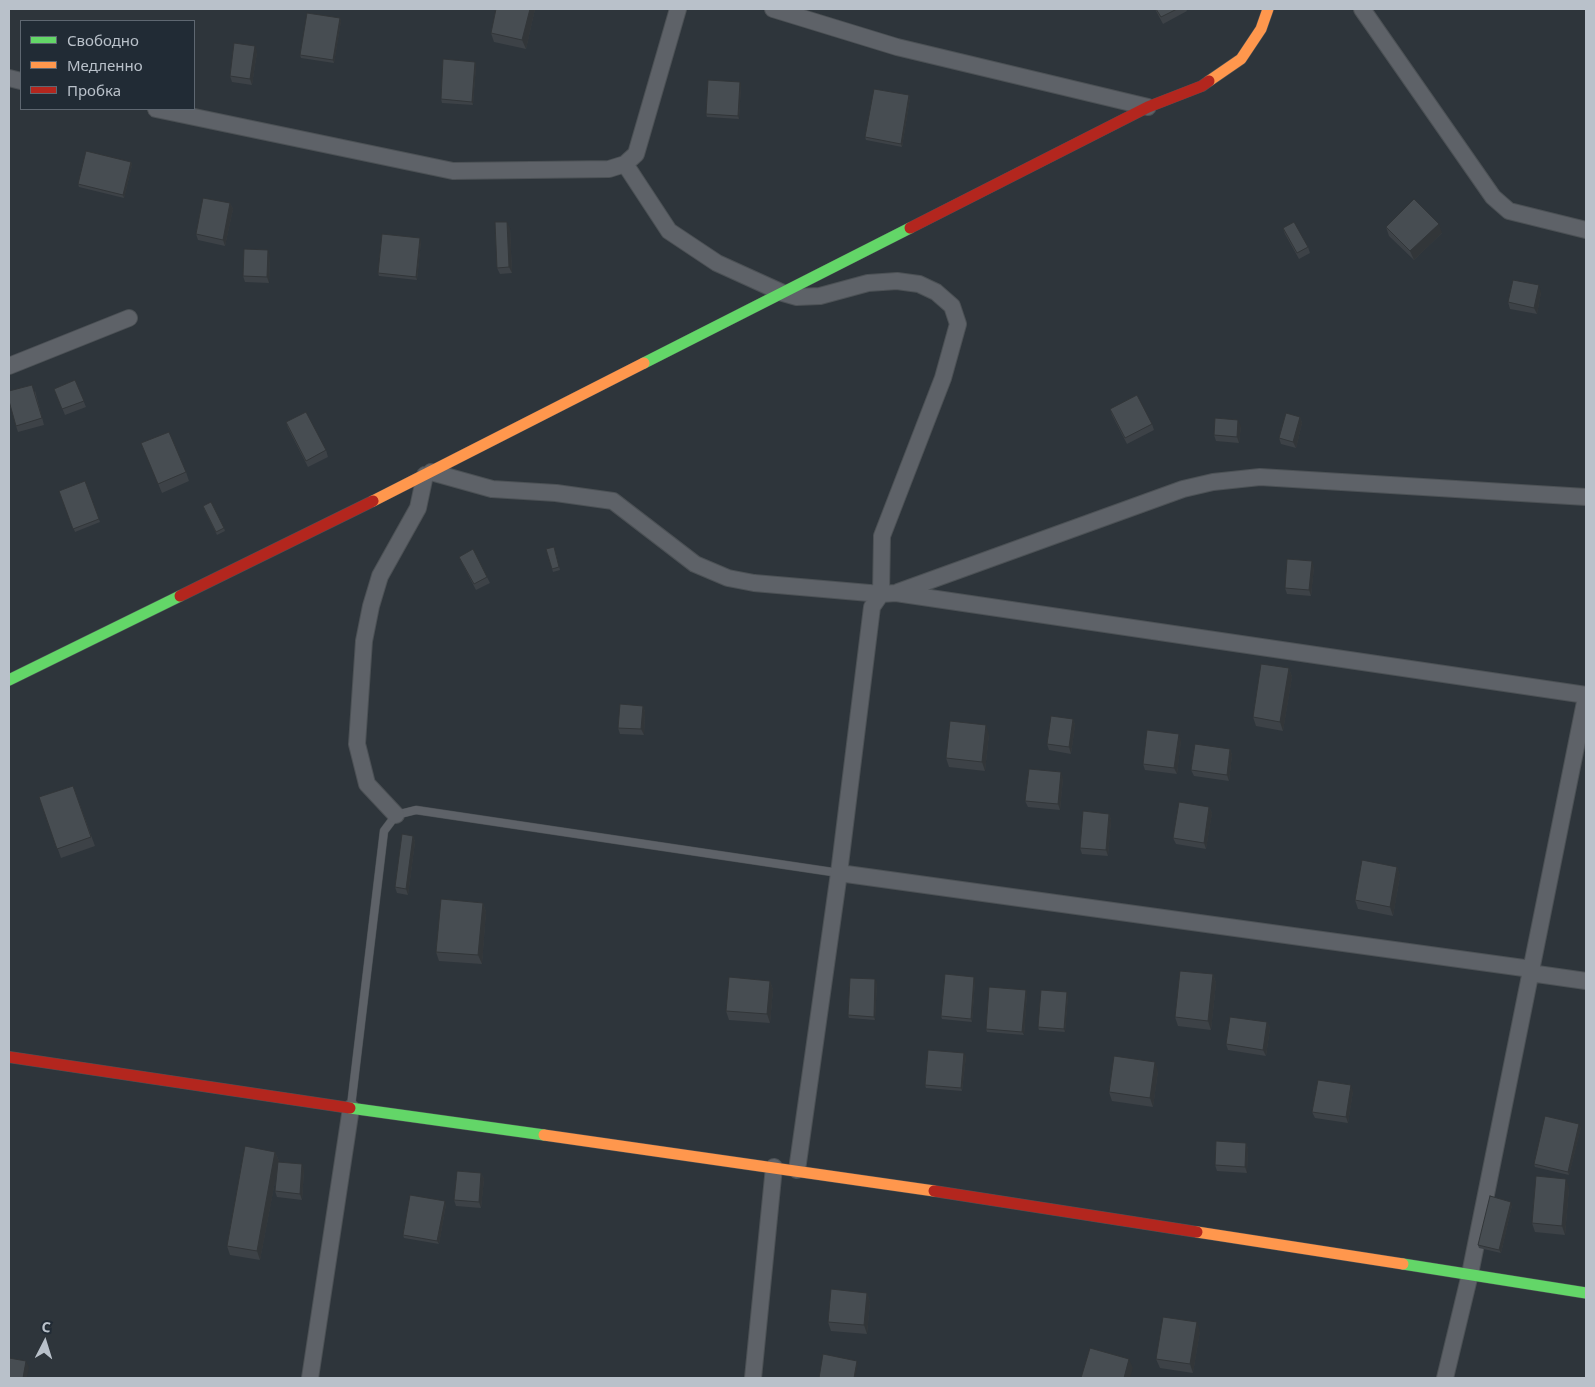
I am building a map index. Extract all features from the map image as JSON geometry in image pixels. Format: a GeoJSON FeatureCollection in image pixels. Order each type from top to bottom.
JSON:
{"type":"FeatureCollection","features":[{"type":"Feature","properties":{"kind":"street"},"geometry":{"type":"LineString","coordinates":[[161,110],[453,171],[609,169],[625,164],[636,154],[678,9]]}},
{"type":"Feature","properties":{"kind":"street"},"geometry":{"type":"LineString","coordinates":[[773,9],[897,47],[1148,107]]}},
{"type":"Feature","properties":{"kind":"street"},"geometry":{"type":"LineString","coordinates":[[9,680],[428,473],[1148,107],[1202,86],[1241,59],[1261,29],[1268,9]]}},
{"type":"Feature","properties":{"kind":"street"},"geometry":{"type":"LineString","coordinates":[[1362,9],[1494,197],[1509,211],[1586,230]]}},
{"type":"Feature","properties":{"kind":"street"},"geometry":{"type":"LineString","coordinates":[[625,164],[669,231],[718,263],[783,293],[797,297],[820,296],[868,283],[897,281],[919,284],[936,292],[952,306],[958,324],[943,378],[882,536],[889,594]]}},
{"type":"Feature","properties":{"kind":"street"},"geometry":{"type":"LineString","coordinates":[[9,366],[129,318]]}},
{"type":"Feature","properties":{"kind":"street"},"geometry":{"type":"LineString","coordinates":[[428,473],[492,489],[556,493],[613,501],[695,564],[728,578],[754,583],[889,594],[1586,696],[1470,1274],[1445,1378]]}},
{"type":"Feature","properties":{"kind":"street"},"geometry":{"type":"LineString","coordinates":[[396,815],[367,784],[357,744],[364,641],[371,606],[380,576],[418,508],[428,473]]}},
{"type":"Feature","properties":{"kind":"street"},"geometry":{"type":"LineString","coordinates":[[797,1170],[840,873],[872,606],[889,594],[1183,489],[1213,482],[1260,477],[1586,497]]}},
{"type":"Feature","properties":{"kind":"street"},"geometry":{"type":"LineString","coordinates":[[840,873],[1530,971],[1586,981]]}},
{"type":"Feature","properties":{"kind":"street"},"geometry":{"type":"LineString","coordinates":[[9,1057],[351,1108],[797,1170],[1586,1293]]}},
{"type":"Feature","properties":{"kind":"street"},"geometry":{"type":"LineString","coordinates":[[310,1378],[351,1108]]}},
{"type":"Feature","properties":{"kind":"street"},"geometry":{"type":"LineString","coordinates":[[753,1378],[774,1167]]}},
{"type":"Feature","properties":{"kind":"lane"},"geometry":{"type":"LineString","coordinates":[[351,1108],[384,831],[396,815],[416,810],[840,873]]}},
{"type":"Feature","properties":{"kind":"building"},"geometry":{"type":"Polygon","coordinates":[[[496,9],[530,9],[522,40],[491,33],[496,9]]]}},
{"type":"Feature","properties":{"kind":"building"},"geometry":{"type":"Polygon","coordinates":[[[1156,9],[1177,9],[1161,17],[1156,9]]]}},
{"type":"Feature","properties":{"kind":"building"},"geometry":{"type":"Polygon","coordinates":[[[307,13],[340,18],[333,60],[300,55],[307,13]]]}},
{"type":"Feature","properties":{"kind":"building"},"geometry":{"type":"Polygon","coordinates":[[[234,43],[255,46],[250,79],[230,76],[234,43]]]}},
{"type":"Feature","properties":{"kind":"building"},"geometry":{"type":"Polygon","coordinates":[[[443,59],[475,62],[472,102],[441,99],[443,59]]]}},
{"type":"Feature","properties":{"kind":"building"},"geometry":{"type":"Polygon","coordinates":[[[708,80],[740,82],[738,116],[706,114],[708,80]]]}},
{"type":"Feature","properties":{"kind":"building"},"geometry":{"type":"Polygon","coordinates":[[[874,89],[909,95],[901,144],[865,137],[874,89]]]}},
{"type":"Feature","properties":{"kind":"building"},"geometry":{"type":"Polygon","coordinates":[[[86,151],[131,162],[123,195],[78,184],[86,151]]]}},
{"type":"Feature","properties":{"kind":"building"},"geometry":{"type":"Polygon","coordinates":[[[203,198],[230,203],[223,240],[196,234],[203,198]]]}},
{"type":"Feature","properties":{"kind":"building"},"geometry":{"type":"Polygon","coordinates":[[[1414,199],[1439,224],[1410,251],[1386,227],[1414,199]]]}},
{"type":"Feature","properties":{"kind":"building"},"geometry":{"type":"Polygon","coordinates":[[[495,222],[507,222],[509,267],[497,268],[495,222]]]}},
{"type":"Feature","properties":{"kind":"building"},"geometry":{"type":"Polygon","coordinates":[[[1294,222],[1308,247],[1297,253],[1283,228],[1294,222]]]}},
{"type":"Feature","properties":{"kind":"building"},"geometry":{"type":"Polygon","coordinates":[[[382,234],[420,238],[416,277],[378,273],[382,234]]]}},
{"type":"Feature","properties":{"kind":"building"},"geometry":{"type":"Polygon","coordinates":[[[244,249],[268,250],[267,277],[243,276],[244,249]]]}},
{"type":"Feature","properties":{"kind":"building"},"geometry":{"type":"Polygon","coordinates":[[[1513,280],[1539,285],[1534,308],[1508,302],[1513,280]]]}},
{"type":"Feature","properties":{"kind":"building"},"geometry":{"type":"Polygon","coordinates":[[[75,380],[84,401],[62,409],[54,389],[75,380]]]}},
{"type":"Feature","properties":{"kind":"building"},"geometry":{"type":"Polygon","coordinates":[[[32,385],[42,418],[16,426],[9,401],[9,391],[32,385]]]}},
{"type":"Feature","properties":{"kind":"building"},"geometry":{"type":"Polygon","coordinates":[[[1137,395],[1152,424],[1125,438],[1110,409],[1137,395]]]}},
{"type":"Feature","properties":{"kind":"building"},"geometry":{"type":"Polygon","coordinates":[[[306,412],[326,450],[306,461],[286,422],[306,412]]]}},
{"type":"Feature","properties":{"kind":"building"},"geometry":{"type":"Polygon","coordinates":[[[1286,413],[1300,417],[1293,442],[1279,438],[1286,413]]]}},
{"type":"Feature","properties":{"kind":"building"},"geometry":{"type":"Polygon","coordinates":[[[1215,418],[1238,420],[1237,437],[1214,435],[1215,418]]]}},
{"type":"Feature","properties":{"kind":"building"},"geometry":{"type":"Polygon","coordinates":[[[169,432],[186,472],[158,484],[141,443],[169,432]]]}},
{"type":"Feature","properties":{"kind":"building"},"geometry":{"type":"Polygon","coordinates":[[[85,481],[99,519],[73,529],[59,491],[85,481]]]}},
{"type":"Feature","properties":{"kind":"building"},"geometry":{"type":"Polygon","coordinates":[[[211,502],[224,528],[216,532],[203,506],[211,502]]]}},
{"type":"Feature","properties":{"kind":"building"},"geometry":{"type":"Polygon","coordinates":[[[554,547],[559,567],[552,569],[546,549],[554,547]]]}},
{"type":"Feature","properties":{"kind":"building"},"geometry":{"type":"Polygon","coordinates":[[[473,549],[487,577],[474,584],[459,557],[473,549]]]}},
{"type":"Feature","properties":{"kind":"building"},"geometry":{"type":"Polygon","coordinates":[[[1287,559],[1312,561],[1309,590],[1285,588],[1287,559]]]}},
{"type":"Feature","properties":{"kind":"building"},"geometry":{"type":"Polygon","coordinates":[[[1261,664],[1289,668],[1280,722],[1253,717],[1261,664]]]}},
{"type":"Feature","properties":{"kind":"building"},"geometry":{"type":"Polygon","coordinates":[[[620,704],[643,706],[641,729],[618,728],[620,704]]]}},
{"type":"Feature","properties":{"kind":"building"},"geometry":{"type":"Polygon","coordinates":[[[1051,716],[1073,719],[1069,747],[1047,744],[1051,716]]]}},
{"type":"Feature","properties":{"kind":"building"},"geometry":{"type":"Polygon","coordinates":[[[950,721],[986,725],[982,762],[946,758],[950,721]]]}},
{"type":"Feature","properties":{"kind":"building"},"geometry":{"type":"Polygon","coordinates":[[[1147,730],[1179,734],[1174,768],[1143,764],[1147,730]]]}},
{"type":"Feature","properties":{"kind":"building"},"geometry":{"type":"Polygon","coordinates":[[[1195,744],[1230,749],[1227,775],[1191,770],[1195,744]]]}},
{"type":"Feature","properties":{"kind":"building"},"geometry":{"type":"Polygon","coordinates":[[[1029,769],[1061,772],[1058,804],[1025,801],[1029,769]]]}},
{"type":"Feature","properties":{"kind":"building"},"geometry":{"type":"Polygon","coordinates":[[[73,786],[91,837],[57,849],[39,797],[73,786]]]}},
{"type":"Feature","properties":{"kind":"building"},"geometry":{"type":"Polygon","coordinates":[[[1179,802],[1209,807],[1204,843],[1173,838],[1179,802]]]}},
{"type":"Feature","properties":{"kind":"building"},"geometry":{"type":"Polygon","coordinates":[[[1083,811],[1109,814],[1106,850],[1080,848],[1083,811]]]}},
{"type":"Feature","properties":{"kind":"building"},"geometry":{"type":"Polygon","coordinates":[[[402,834],[413,836],[406,889],[395,887],[402,834]]]}},
{"type":"Feature","properties":{"kind":"building"},"geometry":{"type":"Polygon","coordinates":[[[1362,860],[1397,867],[1390,907],[1355,900],[1362,860]]]}},
{"type":"Feature","properties":{"kind":"building"},"geometry":{"type":"Polygon","coordinates":[[[441,899],[483,903],[478,955],[436,952],[441,899]]]}},
{"type":"Feature","properties":{"kind":"building"},"geometry":{"type":"Polygon","coordinates":[[[1180,971],[1213,974],[1208,1021],[1175,1017],[1180,971]]]}},
{"type":"Feature","properties":{"kind":"building"},"geometry":{"type":"Polygon","coordinates":[[[945,974],[974,977],[971,1019],[941,1016],[945,974]]]}},
{"type":"Feature","properties":{"kind":"building"},"geometry":{"type":"Polygon","coordinates":[[[729,977],[770,981],[767,1014],[726,1011],[729,977]]]}},
{"type":"Feature","properties":{"kind":"building"},"geometry":{"type":"Polygon","coordinates":[[[850,978],[875,979],[874,1017],[848,1015],[850,978]]]}},
{"type":"Feature","properties":{"kind":"building"},"geometry":{"type":"Polygon","coordinates":[[[989,987],[1026,990],[1022,1032],[986,1029],[989,987]]]}},
{"type":"Feature","properties":{"kind":"building"},"geometry":{"type":"Polygon","coordinates":[[[1041,990],[1067,992],[1064,1029],[1038,1027],[1041,990]]]}},
{"type":"Feature","properties":{"kind":"building"},"geometry":{"type":"Polygon","coordinates":[[[1230,1017],[1267,1022],[1263,1050],[1226,1044],[1230,1017]]]}},
{"type":"Feature","properties":{"kind":"building"},"geometry":{"type":"Polygon","coordinates":[[[928,1050],[964,1053],[961,1088],[925,1085],[928,1050]]]}},
{"type":"Feature","properties":{"kind":"building"},"geometry":{"type":"Polygon","coordinates":[[[1114,1056],[1155,1062],[1150,1098],[1109,1092],[1114,1056]]]}},
{"type":"Feature","properties":{"kind":"building"},"geometry":{"type":"Polygon","coordinates":[[[1318,1080],[1351,1085],[1346,1117],[1312,1112],[1318,1080]]]}},
{"type":"Feature","properties":{"kind":"building"},"geometry":{"type":"Polygon","coordinates":[[[1545,1116],[1579,1124],[1568,1172],[1534,1164],[1545,1116]]]}},
{"type":"Feature","properties":{"kind":"building"},"geometry":{"type":"Polygon","coordinates":[[[1216,1141],[1246,1143],[1245,1167],[1215,1165],[1216,1141]]]}},
{"type":"Feature","properties":{"kind":"building"},"geometry":{"type":"Polygon","coordinates":[[[245,1146],[275,1152],[257,1251],[227,1246],[245,1146]]]}},
{"type":"Feature","properties":{"kind":"building"},"geometry":{"type":"Polygon","coordinates":[[[278,1162],[302,1164],[300,1194],[275,1191],[278,1162]]]}},
{"type":"Feature","properties":{"kind":"building"},"geometry":{"type":"Polygon","coordinates":[[[457,1171],[481,1173],[479,1202],[454,1200],[457,1171]]]}},
{"type":"Feature","properties":{"kind":"building"},"geometry":{"type":"Polygon","coordinates":[[[1536,1176],[1566,1179],[1562,1226],[1532,1223],[1536,1176]]]}},
{"type":"Feature","properties":{"kind":"building"},"geometry":{"type":"Polygon","coordinates":[[[410,1195],[445,1201],[437,1241],[403,1235],[410,1195]]]}},
{"type":"Feature","properties":{"kind":"building"},"geometry":{"type":"Polygon","coordinates":[[[1490,1196],[1511,1202],[1499,1250],[1478,1245],[1490,1196]]]}},
{"type":"Feature","properties":{"kind":"building"},"geometry":{"type":"Polygon","coordinates":[[[831,1289],[867,1293],[864,1325],[828,1322],[831,1289]]]}},
{"type":"Feature","properties":{"kind":"building"},"geometry":{"type":"Polygon","coordinates":[[[1163,1317],[1197,1322],[1190,1364],[1156,1359],[1163,1317]]]}},
{"type":"Feature","properties":{"kind":"building"},"geometry":{"type":"Polygon","coordinates":[[[1090,1348],[1129,1359],[1124,1378],[1081,1378],[1090,1348]]]}},
{"type":"Feature","properties":{"kind":"building"},"geometry":{"type":"Polygon","coordinates":[[[823,1354],[857,1361],[854,1378],[819,1378],[823,1354]]]}},
{"type":"Feature","properties":{"kind":"building"},"geometry":{"type":"Polygon","coordinates":[[[9,1358],[26,1361],[23,1378],[9,1378],[9,1358]]]}},
{"type":"Feature","properties":{"kind":"traffic: fast"},"geometry":{"type":"LineString","coordinates":[[644,363],[910,228]]}},
{"type":"Feature","properties":{"kind":"traffic: fast"},"geometry":{"type":"LineString","coordinates":[[9,680],[180,596]]}},
{"type":"Feature","properties":{"kind":"traffic: fast"},"geometry":{"type":"LineString","coordinates":[[350,1108],[544,1135]]}},
{"type":"Feature","properties":{"kind":"traffic: fast"},"geometry":{"type":"LineString","coordinates":[[1403,1264],[1586,1293]]}},
{"type":"Feature","properties":{"kind":"traffic: slow"},"geometry":{"type":"LineString","coordinates":[[1209,81],[1241,59],[1261,29],[1268,9]]}},
{"type":"Feature","properties":{"kind":"traffic: slow"},"geometry":{"type":"LineString","coordinates":[[373,501],[644,363]]}},
{"type":"Feature","properties":{"kind":"traffic: slow"},"geometry":{"type":"LineString","coordinates":[[544,1135],[934,1191]]}},
{"type":"Feature","properties":{"kind":"traffic: slow"},"geometry":{"type":"LineString","coordinates":[[1197,1232],[1403,1264]]}},
{"type":"Feature","properties":{"kind":"traffic: jam"},"geometry":{"type":"LineString","coordinates":[[910,228],[1148,107],[1202,86],[1209,81]]}},
{"type":"Feature","properties":{"kind":"traffic: jam"},"geometry":{"type":"LineString","coordinates":[[180,596],[373,501]]}},
{"type":"Feature","properties":{"kind":"traffic: jam"},"geometry":{"type":"LineString","coordinates":[[9,1057],[350,1108]]}},
{"type":"Feature","properties":{"kind":"traffic: jam"},"geometry":{"type":"LineString","coordinates":[[934,1191],[1197,1232]]}}]}
